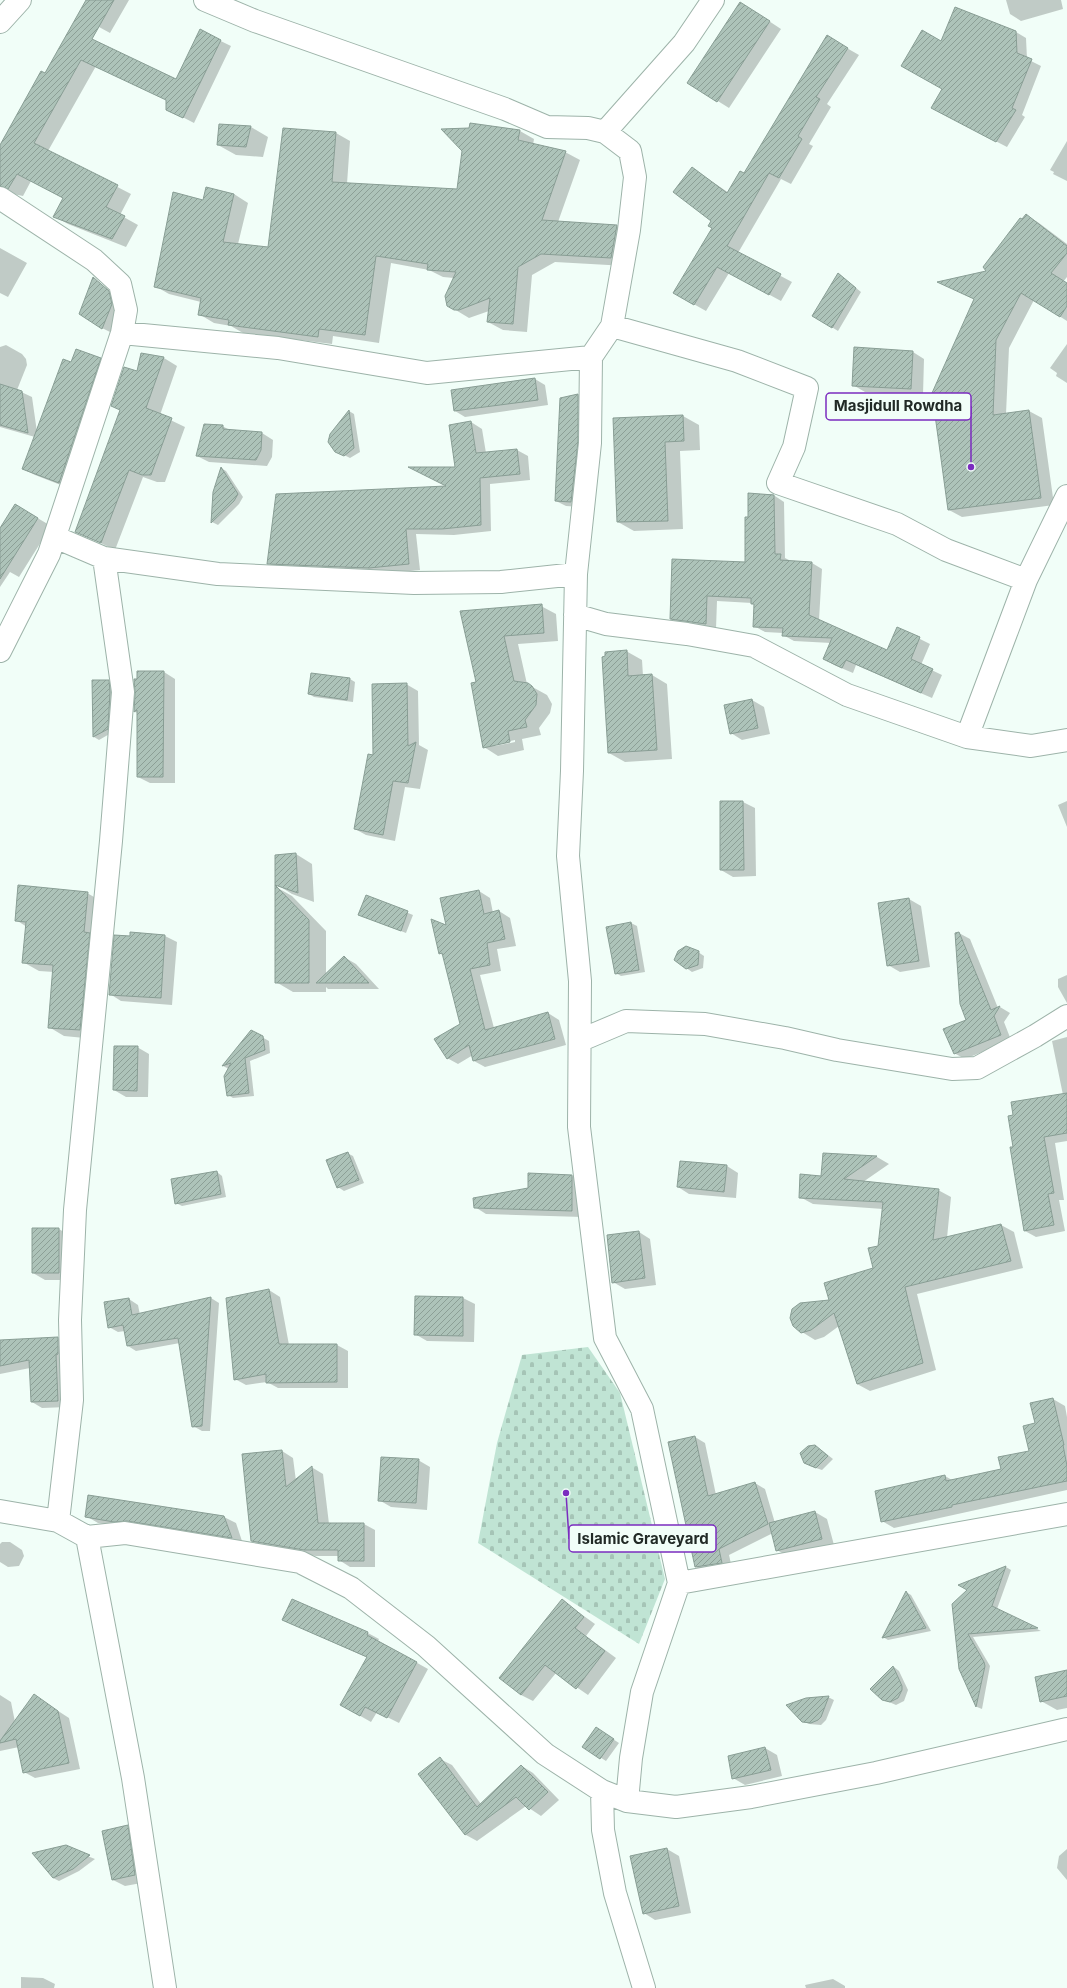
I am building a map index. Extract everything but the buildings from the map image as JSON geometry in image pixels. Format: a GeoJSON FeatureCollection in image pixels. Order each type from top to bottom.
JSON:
{"type":"FeatureCollection","features":[{"type":"Feature","properties":{"kind":"street"},"geometry":{"type":"LineString","coordinates":[[0,22],[20,0]]}},
{"type":"Feature","properties":{"kind":"street"},"geometry":{"type":"LineString","coordinates":[[205,0],[255,20],[548,126],[588,128],[605,132],[630,151],[635,177],[629,230],[612,326],[591,357],[590,443],[576,574],[572,771],[568,856],[580,981],[581,1040],[579,1127],[605,1338],[642,1410],[679,1583],[642,1692],[631,1758],[627,1801]]}},
{"type":"Feature","properties":{"kind":"street"},"geometry":{"type":"LineString","coordinates":[[605,132],[684,43],[713,0]]}},
{"type":"Feature","properties":{"kind":"street"},"geometry":{"type":"LineString","coordinates":[[0,198],[94,260],[120,284],[126,310],[122,333],[55,538],[49,554],[0,651]]}},
{"type":"Feature","properties":{"kind":"street"},"geometry":{"type":"LineString","coordinates":[[612,326],[737,360],[807,388],[794,446],[778,483],[897,524],[946,550],[1026,580]]}},
{"type":"Feature","properties":{"kind":"street"},"geometry":{"type":"LineString","coordinates":[[122,333],[278,348],[427,373],[591,357]]}},
{"type":"Feature","properties":{"kind":"street"},"geometry":{"type":"LineString","coordinates":[[967,737],[1026,580],[1067,496]]}},
{"type":"Feature","properties":{"kind":"street"},"geometry":{"type":"LineString","coordinates":[[55,538],[104,558],[218,574],[414,582],[501,582],[576,574]]}},
{"type":"Feature","properties":{"kind":"street"},"geometry":{"type":"LineString","coordinates":[[58,1521],[72,1400],[70,1320],[75,1210],[111,841],[123,692],[104,558]]}},
{"type":"Feature","properties":{"kind":"street"},"geometry":{"type":"LineString","coordinates":[[575,615],[606,624],[686,634],[754,646],[847,695],[967,737],[1031,746],[1067,740]]}},
{"type":"Feature","properties":{"kind":"street"},"geometry":{"type":"LineString","coordinates":[[581,1040],[626,1021],[705,1024],[785,1038],[837,1050],[952,1069],[977,1068],[1035,1036],[1067,1016]]}},
{"type":"Feature","properties":{"kind":"street"},"geometry":{"type":"LineString","coordinates":[[0,1511],[58,1521],[87,1537],[125,1533],[300,1562],[350,1588],[426,1646],[545,1754],[602,1791],[627,1801],[676,1807],[750,1796],[876,1773],[1067,1729]]}},
{"type":"Feature","properties":{"kind":"street"},"geometry":{"type":"LineString","coordinates":[[679,1583],[1067,1514]]}},
{"type":"Feature","properties":{"kind":"street"},"geometry":{"type":"LineString","coordinates":[[87,1537],[133,1778],[165,1988]]}},
{"type":"Feature","properties":{"kind":"street"},"geometry":{"type":"LineString","coordinates":[[602,1791],[603,1830],[615,1894],[644,1988]]}},
{"type":"Feature","properties":{"kind":"green space"},"geometry":{"type":"Polygon","coordinates":[[[588,1347],[620,1393],[665,1579],[639,1644],[478,1543],[497,1443],[522,1355],[588,1347]]]}},
{"type":"Feature","properties":{"kind":"place","name":"Masjidull Rowdha"},"geometry":{"type":"Point","coordinates":[971,467]}},
{"type":"Feature","properties":{"kind":"place","name":"Islamic Graveyard"},"geometry":{"type":"Point","coordinates":[566,1493]}}]}
